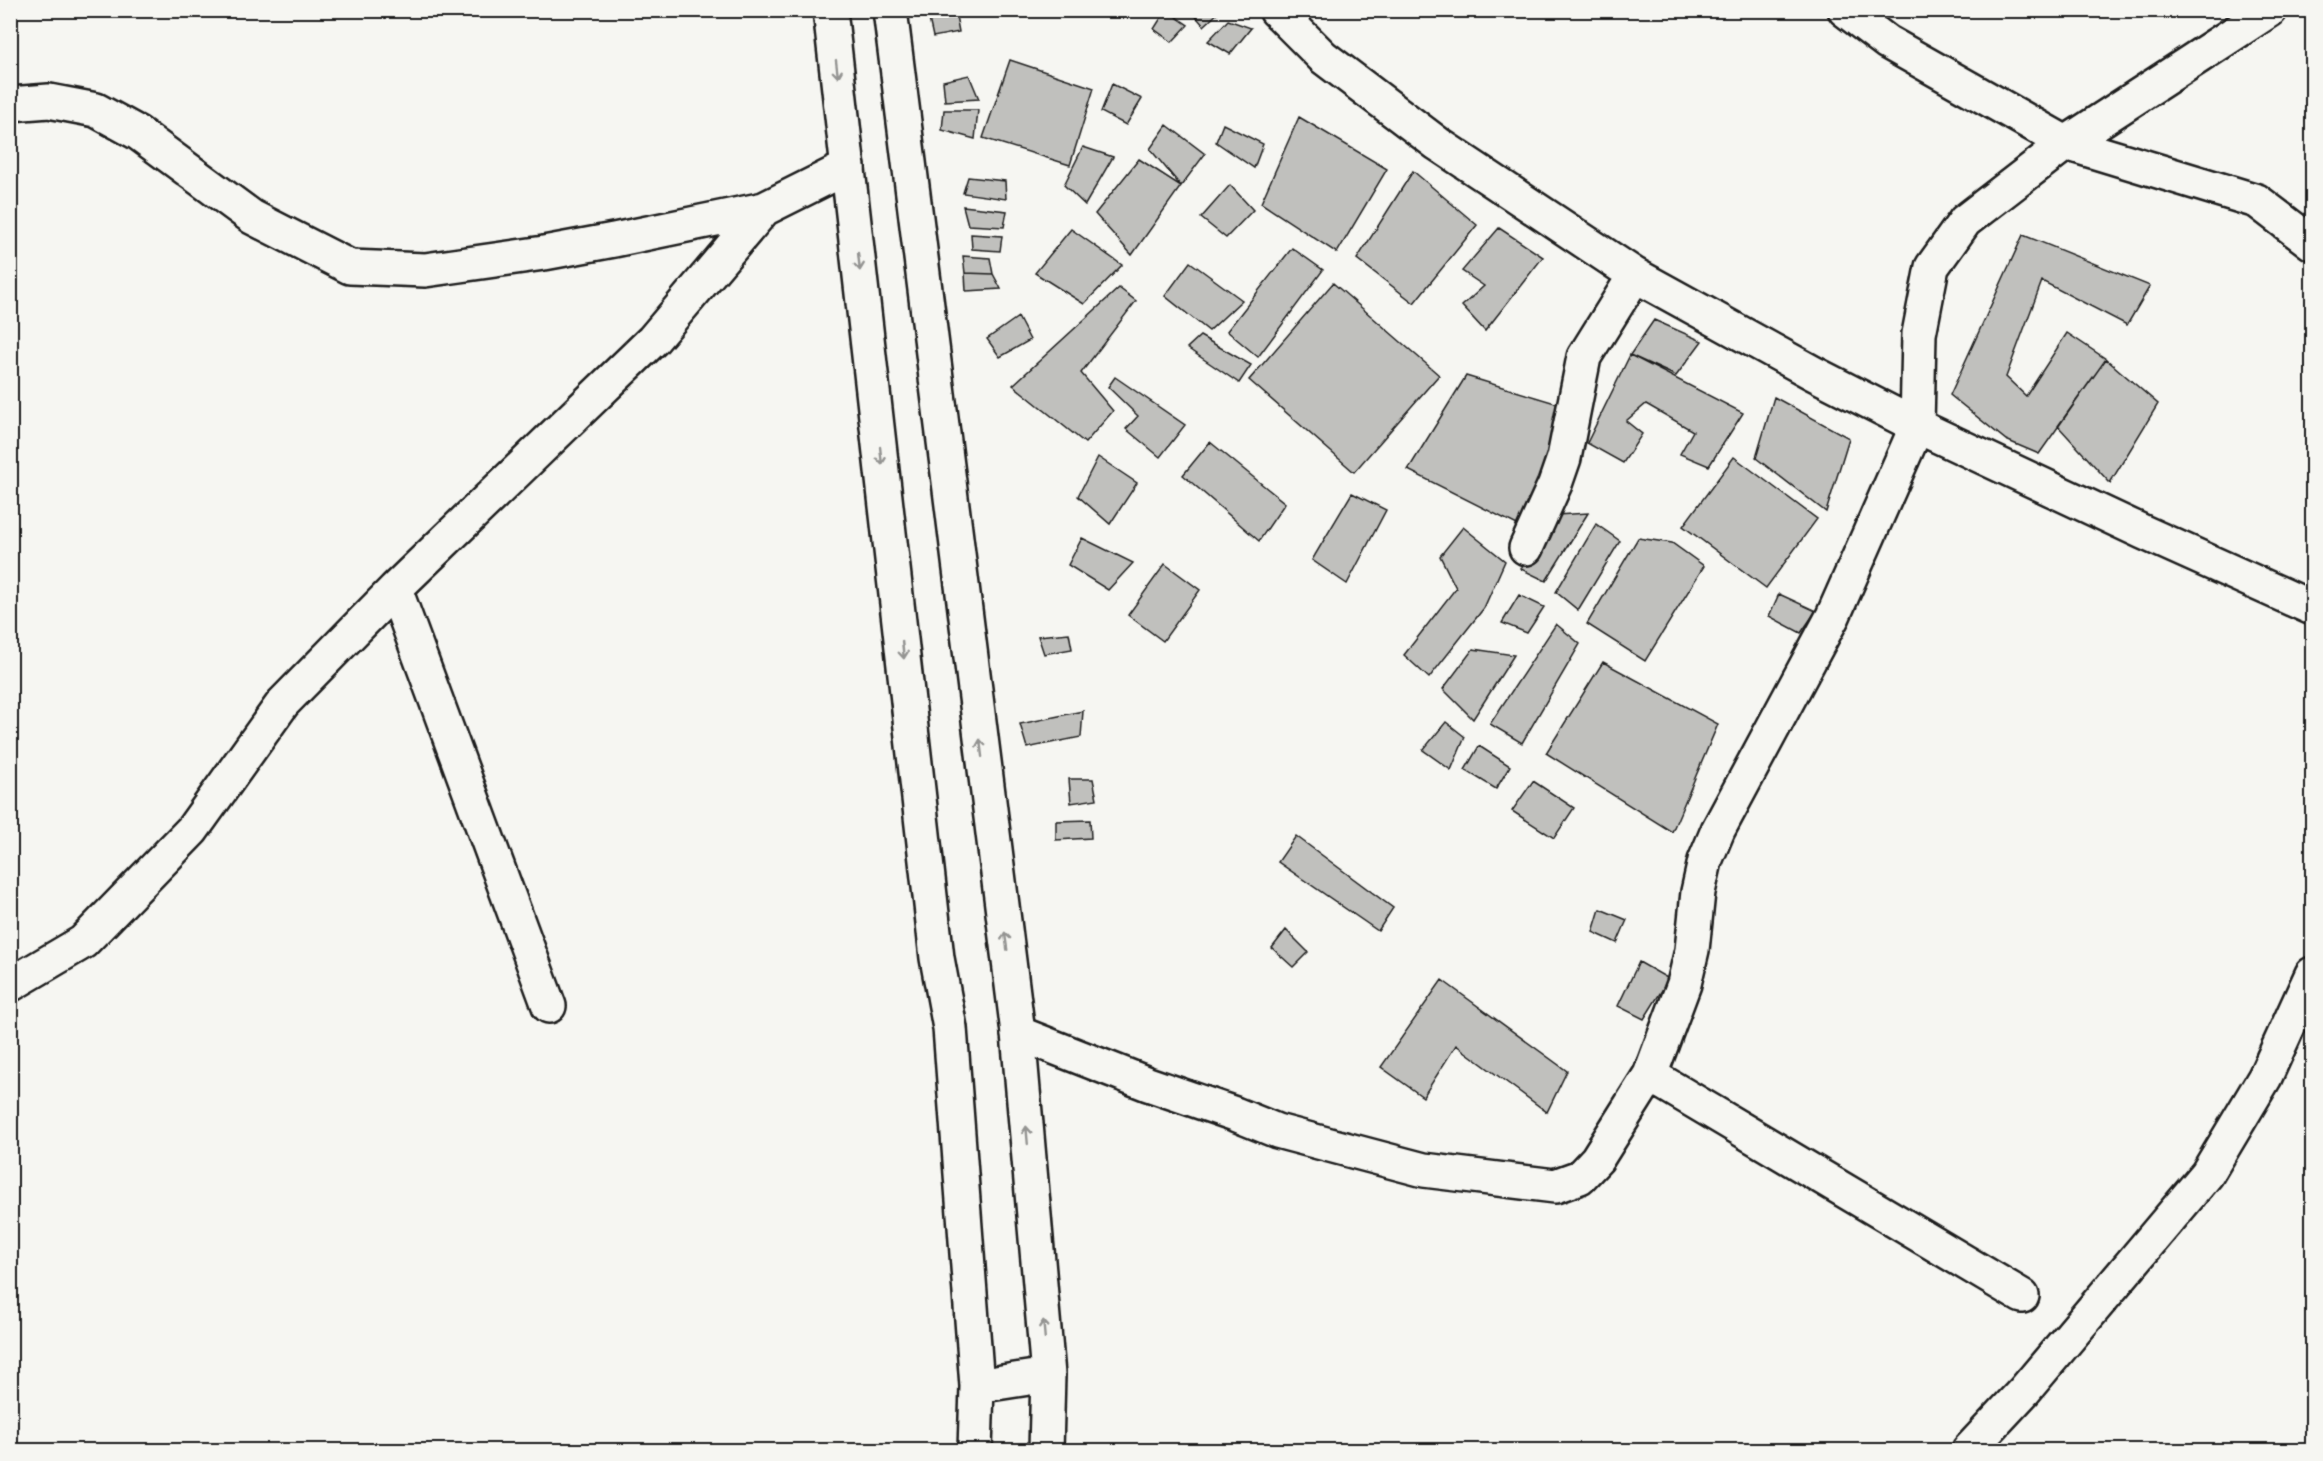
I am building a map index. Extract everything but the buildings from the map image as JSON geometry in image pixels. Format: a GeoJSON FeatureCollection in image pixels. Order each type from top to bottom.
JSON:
{"type":"FeatureCollection","features":[{"type":"Feature","properties":{"kind":"street"},"geometry":{"type":"LineString","coordinates":[[830,10],[938,958],[950,1028],[977,1386],[975,1450]]}},
{"type":"Feature","properties":{"kind":"street"},"geometry":{"type":"LineString","coordinates":[[890,10],[1018,1033],[1048,1375],[1046,1450]]}},
{"type":"Feature","properties":{"kind":"street"},"geometry":{"type":"LineString","coordinates":[[1276,10],[1323,57],[1438,144],[1635,275],[1813,374],[1917,426],[2143,532],[2313,608]]}},
{"type":"Feature","properties":{"kind":"street"},"geometry":{"type":"LineString","coordinates":[[1845,10],[1887,42],[2066,143],[2257,201],[2313,243]]}},
{"type":"Feature","properties":{"kind":"street"},"geometry":{"type":"LineString","coordinates":[[1018,1033],[1148,1084],[1235,1113],[1277,1131],[1424,1170],[1555,1186],[1580,1177],[1597,1160],[1650,1075],[1684,984],[1692,950],[1698,892],[1705,861],[1718,830],[1833,616],[1917,426],[1919,334],[1932,267],[1965,221],[2066,143],[2270,10]]}},
{"type":"Feature","properties":{"kind":"street"},"geometry":{"type":"LineString","coordinates":[[10,104],[49,101],[96,110],[138,133],[252,217],[350,267],[436,269],[544,253],[764,209],[848,167]]}},
{"type":"Feature","properties":{"kind":"street"},"geometry":{"type":"LineString","coordinates":[[10,985],[83,942],[192,830],[283,703],[395,588],[653,340],[764,209]]}},
{"type":"Feature","properties":{"kind":"street"},"geometry":{"type":"LineString","coordinates":[[1526,548],[1556,483],[1564,458],[1584,357],[1635,275]]}},
{"type":"Feature","properties":{"kind":"street"},"geometry":{"type":"LineString","coordinates":[[395,588],[549,1006]]}},
{"type":"Feature","properties":{"kind":"street"},"geometry":{"type":"LineString","coordinates":[[1970,1450],[2024,1391],[2206,1173],[2265,1077],[2313,975]]}},
{"type":"Feature","properties":{"kind":"street"},"geometry":{"type":"LineString","coordinates":[[1650,1075],[2022,1296]]}},
{"type":"Feature","properties":{"kind":"street"},"geometry":{"type":"LineString","coordinates":[[977,1386],[1048,1375]]}}]}
